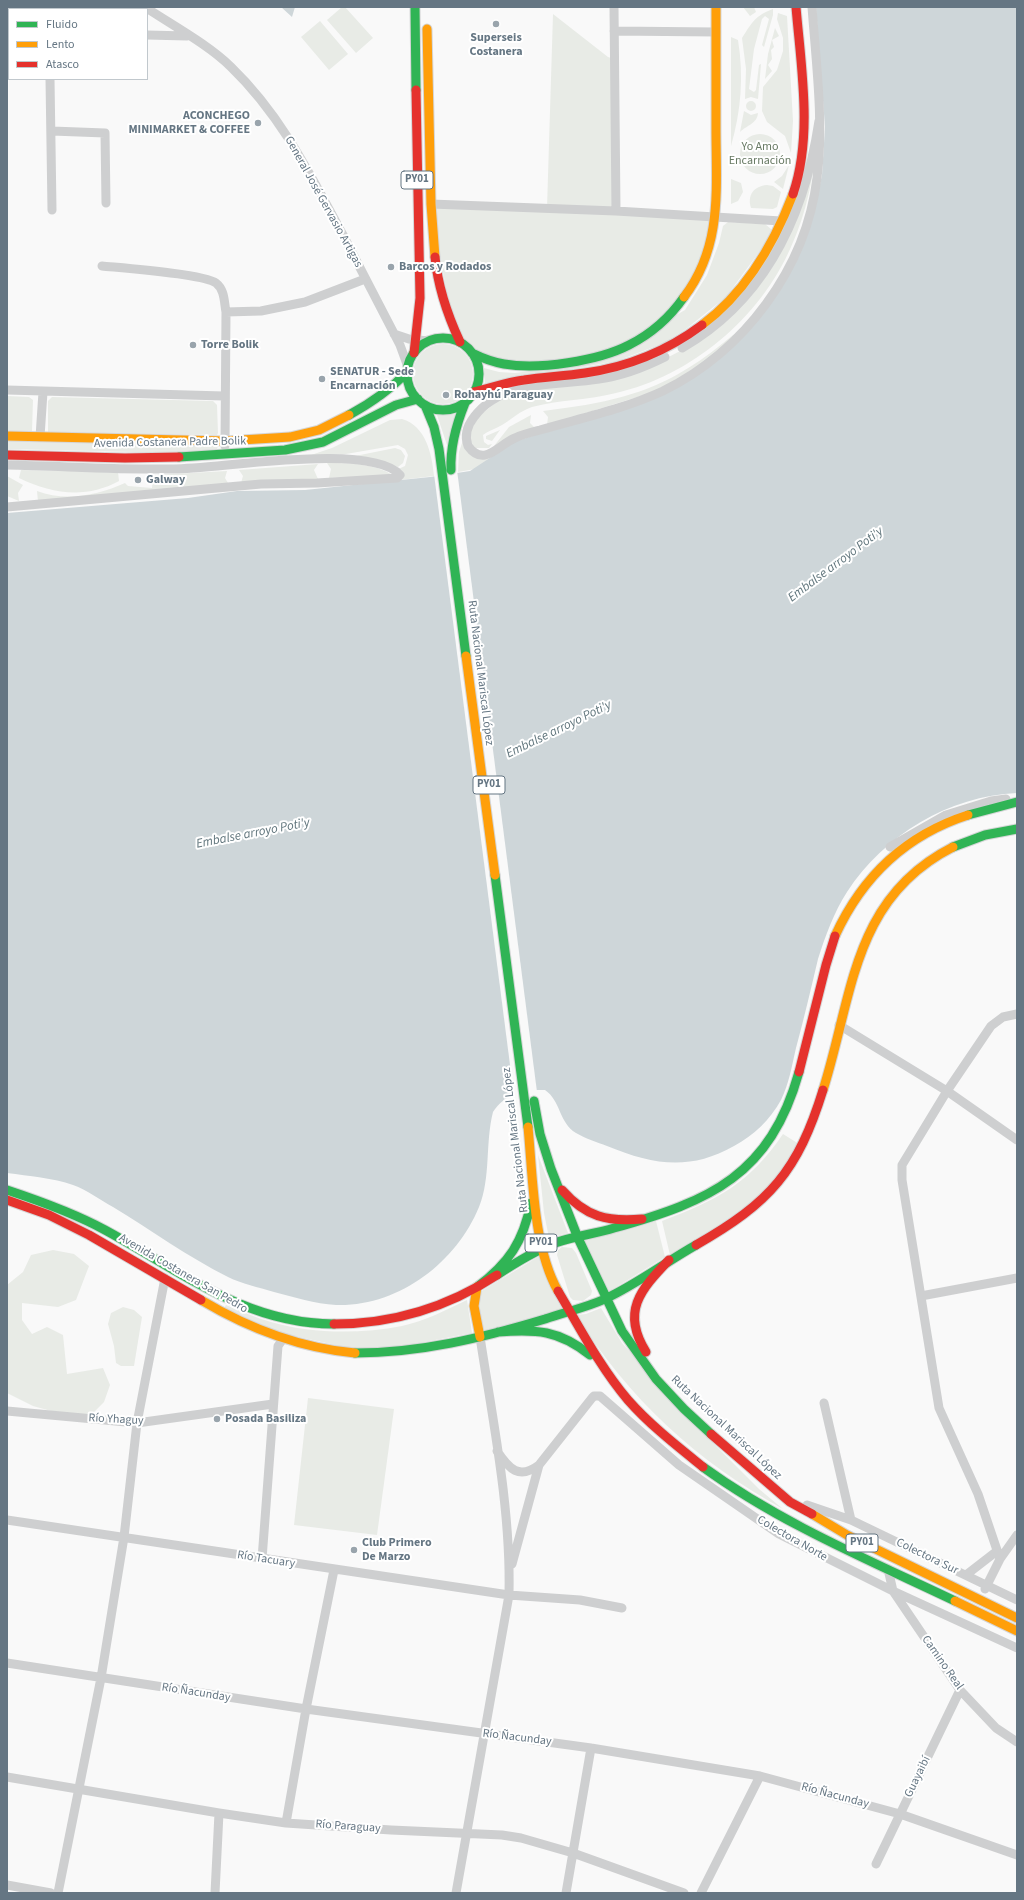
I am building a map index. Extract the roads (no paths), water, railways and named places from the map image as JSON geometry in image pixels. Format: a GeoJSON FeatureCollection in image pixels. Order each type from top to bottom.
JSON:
{"type":"FeatureCollection","features":[{"type":"Feature","properties":{"kind":"main road","name":"PY01"},"geometry":{"type":"LineString","coordinates":[[408,370],[414,353],[416,341],[420,298],[420,246],[417,200],[416,7]]}},
{"type":"Feature","properties":{"kind":"main road"},"geometry":{"type":"LineString","coordinates":[[472,353],[505,366],[534,366],[584,359],[631,344],[671,314],[693,287],[708,255],[714,236],[716,218],[716,7]]}},
{"type":"Feature","properties":{"kind":"main road"},"geometry":{"type":"LineString","coordinates":[[474,392],[508,383],[584,373],[621,365],[657,352],[675,343],[706,321],[723,306],[760,261],[781,221],[796,180],[801,149],[802,104],[796,7]]}},
{"type":"Feature","properties":{"kind":"main road","name":"PY01"},"geometry":{"type":"LineString","coordinates":[[427,17],[431,204],[441,296],[447,315],[460,342]]}},
{"type":"Feature","properties":{"kind":"main road"},"geometry":{"type":"LineString","coordinates":[[428,341],[444,338],[460,342]]}},
{"type":"Feature","properties":{"kind":"main road","name":"PY01"},"geometry":{"type":"LineString","coordinates":[[414,353],[428,341]]}},
{"type":"Feature","properties":{"kind":"main road","name":"Ruta Nacional Mariscal López"},"geometry":{"type":"LineString","coordinates":[[460,342],[472,353],[477,362],[479,372],[478,383],[474,392],[465,403],[452,440],[450,454],[451,467],[478,699],[529,1103],[534,1190],[539,1233],[548,1268],[569,1311],[603,1367],[628,1400],[658,1430],[726,1483],[796,1525],[1017,1631]]}},
{"type":"Feature","properties":{"kind":"main road","name":"Ruta Nacional Mariscal López"},"geometry":{"type":"LineString","coordinates":[[408,370],[412,391],[421,402],[434,427],[441,468],[529,1103],[551,1169],[578,1238],[606,1299],[634,1350],[656,1379],[684,1409],[724,1446],[790,1502],[828,1526],[1017,1618]]}},
{"type":"Feature","properties":{"kind":"main road","name":"Avenida Costanera Padre Bolik"},"geometry":{"type":"LineString","coordinates":[[7,436],[225,441],[290,437],[319,430],[382,396],[408,370]]}},
{"type":"Feature","properties":{"kind":"main road"},"geometry":{"type":"LineString","coordinates":[[421,402],[434,409],[445,410],[455,408],[465,403]]}},
{"type":"Feature","properties":{"kind":"main road","name":"Avenida Costanera Padre Bolik"},"geometry":{"type":"LineString","coordinates":[[7,455],[125,458],[225,456],[286,450],[315,445],[396,405],[421,402]]}},
{"type":"Feature","properties":{"kind":"main road"},"geometry":{"type":"LineString","coordinates":[[551,1169],[569,1198],[586,1212],[610,1220],[623,1221],[642,1219],[708,1195],[720,1188],[739,1173],[761,1152],[785,1114],[797,1076],[834,939],[856,897],[870,879],[895,853],[940,825],[972,813],[1017,802]]}},
{"type":"Feature","properties":{"kind":"main road"},"geometry":{"type":"LineString","coordinates":[[656,1363],[638,1339],[634,1316],[638,1297],[646,1284],[669,1260],[740,1220],[767,1196],[789,1169],[807,1136],[815,1115],[853,970],[868,935],[888,899],[911,874],[922,865],[963,841],[996,831],[1017,829]]}},
{"type":"Feature","properties":{"kind":"main road","name":"Avenida Costanera San Pedro"},"geometry":{"type":"LineString","coordinates":[[7,1190],[45,1202],[78,1216],[184,1278],[231,1302],[278,1316],[334,1324],[401,1318],[430,1309],[477,1287],[530,1255],[559,1242],[578,1238],[642,1219]]}},
{"type":"Feature","properties":{"kind":"main road"},"geometry":{"type":"LineString","coordinates":[[480,1337],[474,1313],[473,1299],[477,1287],[496,1274],[513,1254],[525,1228],[534,1190]]}},
{"type":"Feature","properties":{"kind":"main road","name":"Avenida Costanera San Pedro"},"geometry":{"type":"LineString","coordinates":[[7,1200],[26,1205],[69,1223],[99,1238],[188,1293],[238,1320],[283,1339],[329,1350],[373,1354],[418,1350],[480,1337],[587,1306],[606,1299],[669,1260]]}},
{"type":"Feature","properties":{"kind":"main road"},"geometry":{"type":"LineString","coordinates":[[498,1332],[531,1329],[545,1330],[558,1334],[579,1344],[603,1367]]}},
{"type":"Feature","properties":{"kind":"main road"},"geometry":{"type":"LineString","coordinates":[[704,1414],[718,1432],[724,1446]]}},
{"type":"Feature","properties":{"kind":"street"},"geometry":{"type":"LineString","coordinates":[[614,7],[616,211]]}},
{"type":"Feature","properties":{"kind":"street"},"geometry":{"type":"LineString","coordinates":[[812,7],[819,121],[817,179],[805,229],[792,260],[764,308],[745,331],[694,373],[651,396],[514,438],[488,455],[477,454],[470,450],[466,436],[468,425],[482,407],[503,394],[527,388],[600,379],[652,363],[692,342],[726,315],[759,280],[786,237],[804,187],[819,121]]}},
{"type":"Feature","properties":{"kind":"street","name":"General José Gervasio Artigas"},"geometry":{"type":"LineString","coordinates":[[148,9],[207,48],[231,67],[262,101],[292,143],[318,188],[394,334],[408,370]]}},
{"type":"Feature","properties":{"kind":"street"},"geometry":{"type":"LineString","coordinates":[[614,31],[716,32]]}},
{"type":"Feature","properties":{"kind":"street"},"geometry":{"type":"LineString","coordinates":[[148,35],[187,36]]}},
{"type":"Feature","properties":{"kind":"street"},"geometry":{"type":"LineString","coordinates":[[50,80],[52,210]]}},
{"type":"Feature","properties":{"kind":"street"},"geometry":{"type":"LineString","coordinates":[[52,132],[105,133],[106,203]]}},
{"type":"Feature","properties":{"kind":"street"},"geometry":{"type":"LineString","coordinates":[[431,204],[616,211],[781,221]]}},
{"type":"Feature","properties":{"kind":"street"},"geometry":{"type":"LineString","coordinates":[[102,266],[196,277],[215,283],[223,293],[226,312],[224,396],[225,456]]}},
{"type":"Feature","properties":{"kind":"street"},"geometry":{"type":"LineString","coordinates":[[226,312],[261,311],[304,302],[365,279]]}},
{"type":"Feature","properties":{"kind":"street"},"geometry":{"type":"LineString","coordinates":[[394,334],[416,341],[428,341]]}},
{"type":"Feature","properties":{"kind":"street"},"geometry":{"type":"LineString","coordinates":[[7,390],[224,396]]}},
{"type":"Feature","properties":{"kind":"street"},"geometry":{"type":"LineString","coordinates":[[40,437],[43,392]]}},
{"type":"Feature","properties":{"kind":"street"},"geometry":{"type":"LineString","coordinates":[[7,465],[173,469],[308,458],[340,458],[380,465],[400,475],[397,478],[317,483],[260,484],[7,507]]}},
{"type":"Feature","properties":{"kind":"street"},"geometry":{"type":"LineString","coordinates":[[890,847],[931,823],[959,810],[991,801],[1017,798]]}},
{"type":"Feature","properties":{"kind":"street"},"geometry":{"type":"LineString","coordinates":[[980,1600],[998,1555],[978,1494],[939,1408],[902,1180],[902,1165],[947,1091],[991,1026],[1003,1016],[1017,1014]]}},
{"type":"Feature","properties":{"kind":"street"},"geometry":{"type":"LineString","coordinates":[[839,1025],[947,1091],[1017,1140]]}},
{"type":"Feature","properties":{"kind":"street"},"geometry":{"type":"LineString","coordinates":[[58,1893],[101,1678],[124,1537],[137,1424],[165,1278]]}},
{"type":"Feature","properties":{"kind":"street"},"geometry":{"type":"LineString","coordinates":[[921,1296],[1017,1278]]}},
{"type":"Feature","properties":{"kind":"street"},"geometry":{"type":"LineString","coordinates":[[456,1893],[486,1734],[509,1595],[510,1577],[502,1487],[480,1337]]}},
{"type":"Feature","properties":{"kind":"street"},"geometry":{"type":"LineString","coordinates":[[262,1559],[278,1346],[283,1339]]}},
{"type":"Feature","properties":{"kind":"street","name":"Colectora Norte"},"geometry":{"type":"LineString","coordinates":[[539,1465],[592,1398],[594,1396],[600,1396],[679,1465],[779,1534],[892,1591],[1017,1648]]}},
{"type":"Feature","properties":{"kind":"street"},"geometry":{"type":"LineString","coordinates":[[824,1403],[851,1520]]}},
{"type":"Feature","properties":{"kind":"street","name":"Río Yhaguy"},"geometry":{"type":"LineString","coordinates":[[7,1411],[137,1424],[273,1404]]}},
{"type":"Feature","properties":{"kind":"street"},"geometry":{"type":"LineString","coordinates":[[497,1451],[505,1463],[514,1470],[522,1472],[531,1471],[539,1465]]}},
{"type":"Feature","properties":{"kind":"street"},"geometry":{"type":"LineString","coordinates":[[510,1577],[539,1465]]}},
{"type":"Feature","properties":{"kind":"street","name":"Colectora Sur"},"geometry":{"type":"LineString","coordinates":[[790,1502],[808,1506],[851,1520],[1017,1600]]}},
{"type":"Feature","properties":{"kind":"street","name":"Río Tacuary"},"geometry":{"type":"LineString","coordinates":[[7,1520],[334,1570],[525,1597],[580,1600],[622,1608]]}},
{"type":"Feature","properties":{"kind":"street"},"geometry":{"type":"LineString","coordinates":[[966,1575],[998,1555],[1017,1535]]}},
{"type":"Feature","properties":{"kind":"street"},"geometry":{"type":"LineString","coordinates":[[913,1568],[920,1554]]}},
{"type":"Feature","properties":{"kind":"street","name":"Camino Real"},"geometry":{"type":"LineString","coordinates":[[888,1569],[892,1591],[960,1690],[996,1728],[1017,1742]]}},
{"type":"Feature","properties":{"kind":"street"},"geometry":{"type":"LineString","coordinates":[[286,1822],[306,1709],[334,1570]]}},
{"type":"Feature","properties":{"kind":"street","name":"Río Ñacunday"},"geometry":{"type":"LineString","coordinates":[[7,1663],[306,1709],[591,1748],[760,1776],[900,1814],[1017,1855]]}},
{"type":"Feature","properties":{"kind":"street","name":"Guayaibí"},"geometry":{"type":"LineString","coordinates":[[876,1864],[960,1690]]}},
{"type":"Feature","properties":{"kind":"street"},"geometry":{"type":"LineString","coordinates":[[566,1893],[591,1748]]}},
{"type":"Feature","properties":{"kind":"street"},"geometry":{"type":"LineString","coordinates":[[701,1893],[760,1776]]}},
{"type":"Feature","properties":{"kind":"street","name":"Río Paraguay"},"geometry":{"type":"LineString","coordinates":[[7,1777],[219,1813],[286,1822],[502,1835],[521,1838],[573,1853],[684,1893]]}},
{"type":"Feature","properties":{"kind":"street"},"geometry":{"type":"LineString","coordinates":[[215,1893],[219,1813]]}},
{"type":"Feature","properties":{"kind":"street"},"geometry":{"type":"LineString","coordinates":[[7,1885],[51,1893]]}},
{"type":"Feature","properties":{"kind":"water"},"geometry":{"type":"Polygon","coordinates":[[[281,7],[295,7],[292,17],[281,7]]]}},
{"type":"Feature","properties":{"kind":"water","name":"Embalse arroyo Poti'y"},"geometry":{"type":"Polygon","coordinates":[[[816,7],[1017,7],[1017,793],[992,796],[967,802],[920,822],[899,836],[862,872],[842,900],[834,916],[818,959],[784,1094],[772,1114],[755,1132],[734,1146],[718,1154],[702,1159],[687,1162],[656,1161],[640,1158],[588,1139],[576,1133],[566,1124],[554,1100],[545,1090],[530,1090],[515,1094],[503,1101],[493,1112],[483,1196],[469,1227],[456,1246],[440,1263],[422,1278],[402,1290],[381,1298],[359,1304],[336,1305],[305,1300],[244,1284],[198,1261],[113,1207],[78,1187],[49,1179],[7,1173],[7,513],[188,498],[237,491],[305,490],[430,477],[470,471],[514,442],[664,392],[759,318],[815,208],[822,175],[825,127],[816,7]]]}},
{"type":"Feature","properties":{"kind":"place","name":"Superseis Costanera"},"geometry":{"type":"Point","coordinates":[496,24]}},
{"type":"Feature","properties":{"kind":"place","name":"ACONCHEGO MINIMARKET & COFFEE"},"geometry":{"type":"Point","coordinates":[258,123]}},
{"type":"Feature","properties":{"kind":"place","name":"Barcos y Rodados"},"geometry":{"type":"Point","coordinates":[391,267]}},
{"type":"Feature","properties":{"kind":"place","name":"Torre Bolik"},"geometry":{"type":"Point","coordinates":[193,345]}},
{"type":"Feature","properties":{"kind":"place","name":"SENATUR - Sede Encarnación"},"geometry":{"type":"Point","coordinates":[322,379]}},
{"type":"Feature","properties":{"kind":"place","name":"Rohayhú Paraguay"},"geometry":{"type":"Point","coordinates":[446,395]}},
{"type":"Feature","properties":{"kind":"place","name":"Galway"},"geometry":{"type":"Point","coordinates":[138,480]}},
{"type":"Feature","properties":{"kind":"place","name":"Posada Basiliza"},"geometry":{"type":"Point","coordinates":[217,1419]}},
{"type":"Feature","properties":{"kind":"place","name":"Club Primero De Marzo"},"geometry":{"type":"Point","coordinates":[354,1550]}},
{"type":"Feature","properties":{"kind":"park label","name":"Yo Amo Encarnación"},"geometry":{"type":"Point","coordinates":[760,154]}}]}
